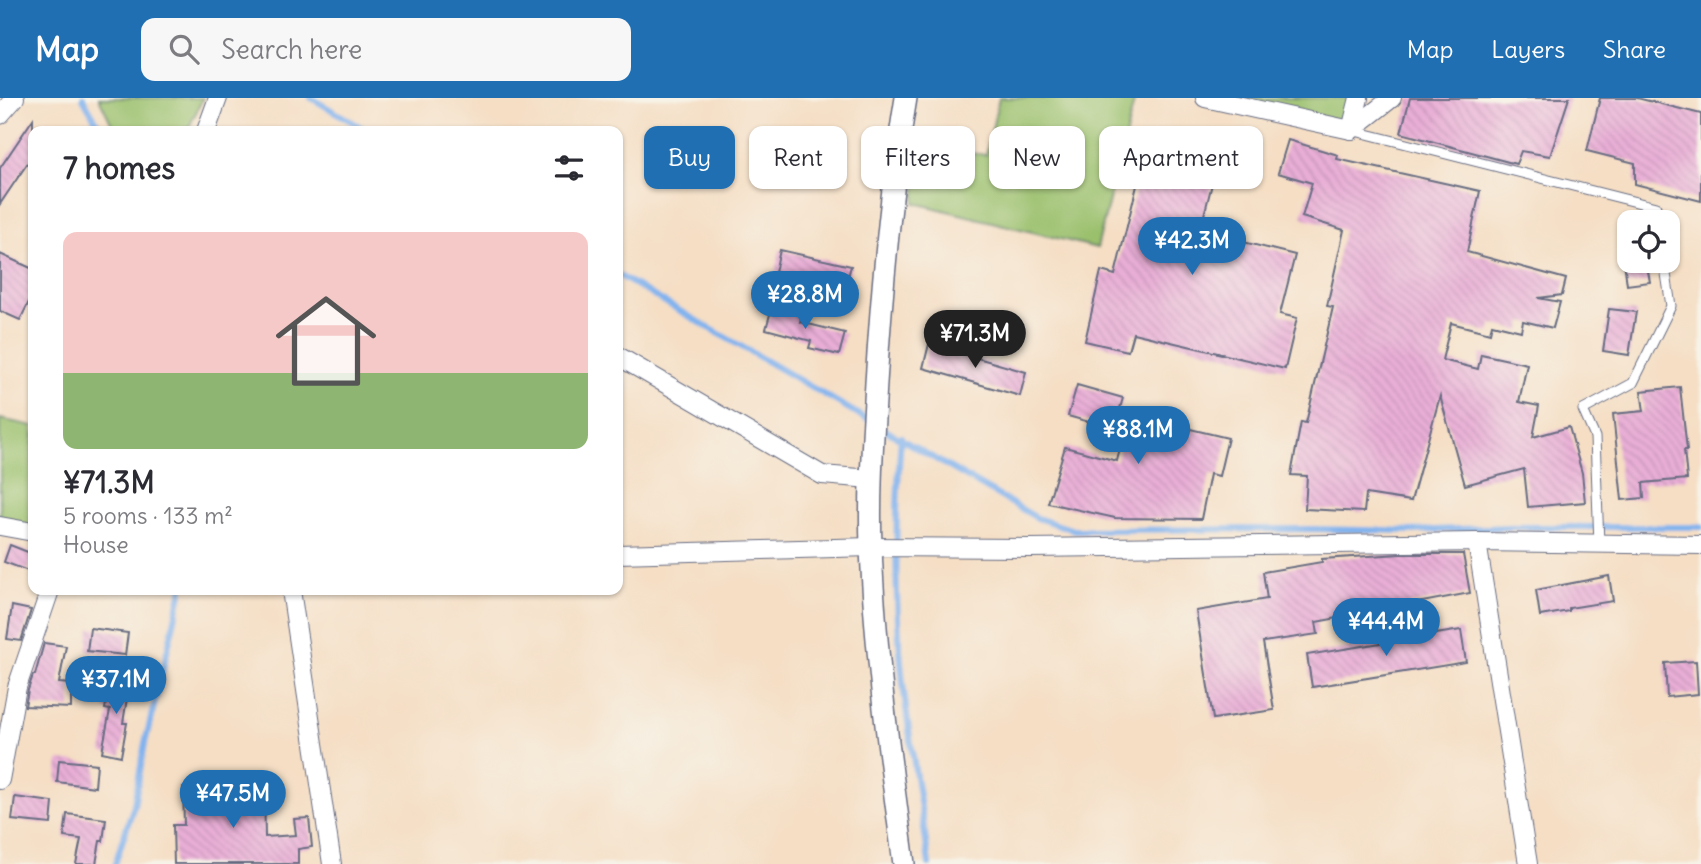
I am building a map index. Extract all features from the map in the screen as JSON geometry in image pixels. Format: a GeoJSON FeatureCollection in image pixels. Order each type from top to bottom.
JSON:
{"type":"FeatureCollection","features":[{"type":"Feature","properties":{"kind":"street"},"geometry":{"type":"LineString","coordinates":[[0,115],[15,98]]}},
{"type":"Feature","properties":{"kind":"street"},"geometry":{"type":"LineString","coordinates":[[208,126],[218,98]]}},
{"type":"Feature","properties":{"kind":"street"},"geometry":{"type":"LineString","coordinates":[[904,864],[880,677],[871,547],[870,479],[882,281],[896,158],[906,98]]}},
{"type":"Feature","properties":{"kind":"street"},"geometry":{"type":"LineString","coordinates":[[1205,98],[1351,131]]}},
{"type":"Feature","properties":{"kind":"street"},"geometry":{"type":"LineString","coordinates":[[1351,131],[1359,98]]}},
{"type":"Feature","properties":{"kind":"street"},"geometry":{"type":"LineString","coordinates":[[1351,131],[1392,98]]}},
{"type":"Feature","properties":{"kind":"street"},"geometry":{"type":"LineString","coordinates":[[623,359],[822,475],[870,479]]}},
{"type":"Feature","properties":{"kind":"street"},"geometry":{"type":"LineString","coordinates":[[0,526],[28,531]]}},
{"type":"Feature","properties":{"kind":"street"},"geometry":{"type":"LineString","coordinates":[[1477,542],[1528,864]]}},
{"type":"Feature","properties":{"kind":"street"},"geometry":{"type":"LineString","coordinates":[[623,554],[871,547],[1030,548],[1477,542],[1701,545]]}},
{"type":"Feature","properties":{"kind":"street"},"geometry":{"type":"LineString","coordinates":[[0,780],[17,687],[48,595]]}},
{"type":"Feature","properties":{"kind":"street"},"geometry":{"type":"LineString","coordinates":[[292,595],[332,864]]}},
{"type":"Feature","properties":{"kind":"lane"},"geometry":{"type":"LineString","coordinates":[[1351,131],[1656,210]]}},
{"type":"Feature","properties":{"kind":"lane"},"geometry":{"type":"LineString","coordinates":[[1599,544],[1595,437],[1583,410],[1633,383],[1671,306],[1666,273]]}},
{"type":"Feature","properties":{"kind":"green space"},"geometry":{"type":"Polygon","coordinates":[[[99,98],[203,98],[189,126],[113,126],[99,98]]]}},
{"type":"Feature","properties":{"kind":"green space"},"geometry":{"type":"Polygon","coordinates":[[[999,98],[1135,98],[1128,126],[1099,126],[1099,189],[1112,189],[1097,248],[915,203],[916,189],[975,189],[975,154],[986,155],[989,142],[989,189],[1085,189],[1085,126],[993,126],[999,98]]]}},
{"type":"Feature","properties":{"kind":"green space"},"geometry":{"type":"Polygon","coordinates":[[[1205,98],[1359,98],[1351,130],[1205,98]]]}},
{"type":"Feature","properties":{"kind":"green space"},"geometry":{"type":"Polygon","coordinates":[[[0,419],[28,425],[28,526],[0,522],[0,419]]]}},
{"type":"Feature","properties":{"kind":"building"},"geometry":{"type":"Polygon","coordinates":[[[1410,98],[1569,98],[1550,156],[1521,151],[1516,164],[1401,133],[1410,98]]]}},
{"type":"Feature","properties":{"kind":"building"},"geometry":{"type":"Polygon","coordinates":[[[1600,98],[1637,98],[1701,114],[1701,201],[1635,184],[1635,163],[1587,151],[1600,98]]]}},
{"type":"Feature","properties":{"kind":"building"},"geometry":{"type":"Polygon","coordinates":[[[28,126],[28,162],[0,204],[0,168],[28,126]]]}},
{"type":"Feature","properties":{"kind":"building"},"geometry":{"type":"Polygon","coordinates":[[[1288,140],[1338,155],[1337,159],[1480,191],[1467,252],[1566,279],[1562,295],[1538,298],[1560,302],[1553,328],[1523,321],[1521,331],[1492,324],[1490,333],[1451,323],[1442,360],[1478,369],[1481,354],[1527,364],[1519,402],[1539,406],[1533,437],[1569,427],[1582,473],[1585,502],[1528,507],[1524,469],[1465,485],[1440,396],[1411,501],[1366,494],[1364,512],[1305,509],[1307,476],[1291,475],[1301,422],[1306,423],[1333,307],[1327,306],[1344,230],[1302,217],[1312,183],[1278,173],[1288,140]]]}},
{"type":"Feature","properties":{"kind":"building"},"geometry":{"type":"Polygon","coordinates":[[[1136,189],[1211,189],[1200,231],[1295,255],[1280,314],[1297,318],[1285,369],[1133,333],[1128,351],[1085,341],[1101,271],[1115,275],[1136,189]]]}},
{"type":"Feature","properties":{"kind":"building"},"geometry":{"type":"Polygon","coordinates":[[[780,250],[851,266],[845,287],[775,272],[780,250]]]}},
{"type":"Feature","properties":{"kind":"building"},"geometry":{"type":"Polygon","coordinates":[[[0,254],[28,267],[28,304],[20,320],[0,311],[0,254]]]}},
{"type":"Feature","properties":{"kind":"building"},"geometry":{"type":"Polygon","coordinates":[[[1626,273],[1648,273],[1650,282],[1627,285],[1626,273]]]}},
{"type":"Feature","properties":{"kind":"building"},"geometry":{"type":"Polygon","coordinates":[[[772,307],[802,315],[800,322],[845,333],[839,355],[809,348],[811,341],[766,329],[772,307]]]}},
{"type":"Feature","properties":{"kind":"building"},"geometry":{"type":"Polygon","coordinates":[[[1609,309],[1636,312],[1629,355],[1603,351],[1609,309]]]}},
{"type":"Feature","properties":{"kind":"building"},"geometry":{"type":"Polygon","coordinates":[[[929,344],[1026,372],[1020,396],[923,368],[929,344]]]}},
{"type":"Feature","properties":{"kind":"building"},"geometry":{"type":"Polygon","coordinates":[[[1077,385],[1123,398],[1119,412],[1228,438],[1219,476],[1210,474],[1201,519],[1115,518],[1048,503],[1065,447],[1117,461],[1124,432],[1068,416],[1077,385]]]}},
{"type":"Feature","properties":{"kind":"building"},"geometry":{"type":"Polygon","coordinates":[[[1680,387],[1687,450],[1684,450],[1687,479],[1643,483],[1644,498],[1622,500],[1613,414],[1644,411],[1641,391],[1680,387]]]}},
{"type":"Feature","properties":{"kind":"building"},"geometry":{"type":"Polygon","coordinates":[[[10,545],[28,552],[28,571],[4,562],[10,545]]]}},
{"type":"Feature","properties":{"kind":"building"},"geometry":{"type":"Polygon","coordinates":[[[1401,554],[1463,554],[1470,593],[1316,622],[1318,634],[1263,642],[1274,710],[1213,719],[1196,611],[1267,599],[1263,572],[1322,562],[1322,559],[1401,554]]]}},
{"type":"Feature","properties":{"kind":"building"},"geometry":{"type":"Polygon","coordinates":[[[1609,576],[1613,601],[1540,616],[1536,590],[1609,576]]]}},
{"type":"Feature","properties":{"kind":"building"},"geometry":{"type":"Polygon","coordinates":[[[12,606],[31,610],[21,641],[7,639],[12,606]]]}},
{"type":"Feature","properties":{"kind":"building"},"geometry":{"type":"Polygon","coordinates":[[[90,628],[128,633],[125,655],[87,651],[90,628]]]}},
{"type":"Feature","properties":{"kind":"building"},"geometry":{"type":"Polygon","coordinates":[[[1461,630],[1466,662],[1312,687],[1307,655],[1461,630]]]}},
{"type":"Feature","properties":{"kind":"building"},"geometry":{"type":"Polygon","coordinates":[[[44,643],[66,646],[59,683],[71,684],[71,708],[25,706],[44,643]]]}},
{"type":"Feature","properties":{"kind":"building"},"geometry":{"type":"Polygon","coordinates":[[[1696,661],[1698,694],[1667,697],[1665,663],[1696,661]]]}},
{"type":"Feature","properties":{"kind":"building"},"geometry":{"type":"Polygon","coordinates":[[[111,677],[130,680],[121,756],[102,752],[110,710],[105,709],[111,677]]]}},
{"type":"Feature","properties":{"kind":"building"},"geometry":{"type":"Polygon","coordinates":[[[59,760],[97,764],[95,787],[57,782],[59,760]]]}},
{"type":"Feature","properties":{"kind":"building"},"geometry":{"type":"Polygon","coordinates":[[[264,786],[265,837],[296,835],[294,819],[309,818],[312,847],[298,849],[298,864],[174,864],[173,825],[184,825],[183,788],[264,786]]]}},
{"type":"Feature","properties":{"kind":"building"},"geometry":{"type":"Polygon","coordinates":[[[15,797],[53,802],[51,824],[12,820],[15,797]]]}},
{"type":"Feature","properties":{"kind":"building"},"geometry":{"type":"Polygon","coordinates":[[[67,814],[106,819],[96,864],[76,864],[81,839],[64,837],[67,814]]]}},
{"type":"Feature","properties":{"kind":"waterway"},"geometry":{"type":"LineString","coordinates":[[83,98],[99,126]]}},
{"type":"Feature","properties":{"kind":"waterway"},"geometry":{"type":"LineString","coordinates":[[311,98],[359,126]]}},
{"type":"Feature","properties":{"kind":"waterway"},"geometry":{"type":"LineString","coordinates":[[623,278],[1037,518],[1074,530],[1410,531],[1511,527],[1701,527]]}},
{"type":"Feature","properties":{"kind":"waterway"},"geometry":{"type":"LineString","coordinates":[[901,437],[896,555],[899,643],[929,864]]}},
{"type":"Feature","properties":{"kind":"waterway"},"geometry":{"type":"LineString","coordinates":[[115,864],[134,805],[145,743],[181,595]]}}]}
